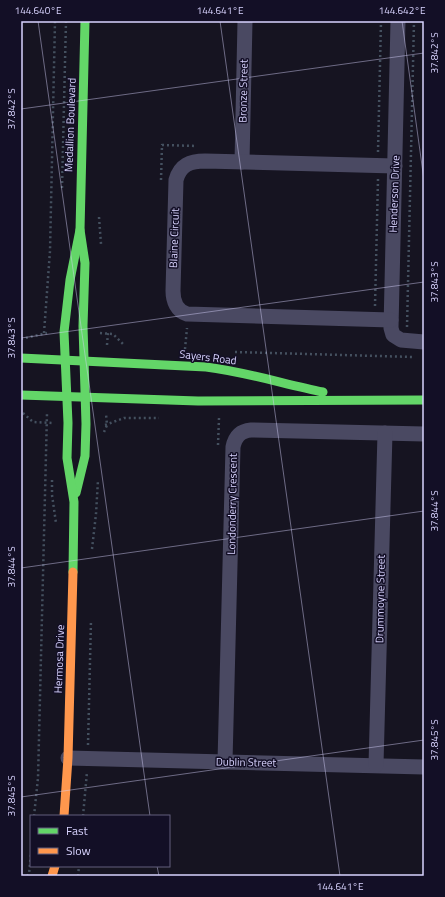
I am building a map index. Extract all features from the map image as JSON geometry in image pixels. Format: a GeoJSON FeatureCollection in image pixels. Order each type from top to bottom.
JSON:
{"type":"FeatureCollection","features":[{"type":"Feature","properties":{"kind":"street","name":"Medallion Boulevard"},"geometry":{"type":"LineString","coordinates":[[66,397],[64,332],[70,280],[80,230],[85,21]]}},
{"type":"Feature","properties":{"kind":"street","name":"Bronze Street"},"geometry":{"type":"LineString","coordinates":[[242,162],[245,21]]}},
{"type":"Feature","properties":{"kind":"street","name":"Henderson Drive"},"geometry":{"type":"LineString","coordinates":[[398,21],[391,320],[392,332],[396,338],[407,341],[424,342]]}},
{"type":"Feature","properties":{"kind":"street","name":"Blaine Circuit"},"geometry":{"type":"LineString","coordinates":[[391,320],[184,314],[180,311],[174,300],[172,291],[176,180],[181,169],[186,165],[196,161],[395,166]]}},
{"type":"Feature","properties":{"kind":"street","name":"Medallion Boulevard"},"geometry":{"type":"LineString","coordinates":[[80,230],[85,263],[83,332],[86,398]]}},
{"type":"Feature","properties":{"kind":"street","name":"Sayers Road"},"geometry":{"type":"LineString","coordinates":[[21,358],[206,367],[235,371],[317,391],[389,400]]}},
{"type":"Feature","properties":{"kind":"street","name":"Sayers Road"},"geometry":{"type":"LineString","coordinates":[[21,395],[198,401],[424,400]]}},
{"type":"Feature","properties":{"kind":"street","name":"Hermosa Drive"},"geometry":{"type":"LineString","coordinates":[[64,815],[68,758],[74,546],[74,502],[67,458],[68,423],[66,397]]}},
{"type":"Feature","properties":{"kind":"street","name":"Hermosa Drive"},"geometry":{"type":"LineString","coordinates":[[74,502],[85,456],[86,398]]}},
{"type":"Feature","properties":{"kind":"street","name":"Londonderry Crescent"},"geometry":{"type":"LineString","coordinates":[[226,762],[234,440],[242,432],[251,430],[424,434]]}},
{"type":"Feature","properties":{"kind":"street","name":"Drummoyne Street"},"geometry":{"type":"LineString","coordinates":[[376,765],[385,433]]}},
{"type":"Feature","properties":{"kind":"street","name":"Dublin Street"},"geometry":{"type":"LineString","coordinates":[[68,758],[424,767]]}},
{"type":"Feature","properties":{"kind":"path"},"geometry":{"type":"LineString","coordinates":[[44,333],[50,251],[55,21]]}},
{"type":"Feature","properties":{"kind":"path"},"geometry":{"type":"LineString","coordinates":[[62,193],[66,21]]}},
{"type":"Feature","properties":{"kind":"path"},"geometry":{"type":"LineString","coordinates":[[407,327],[414,21]]}},
{"type":"Feature","properties":{"kind":"path"},"geometry":{"type":"LineString","coordinates":[[161,184],[162,145],[198,146]]}},
{"type":"Feature","properties":{"kind":"path"},"geometry":{"type":"LineString","coordinates":[[370,151],[378,151]]}},
{"type":"Feature","properties":{"kind":"path"},"geometry":{"type":"LineString","coordinates":[[99,209],[101,249]]}},
{"type":"Feature","properties":{"kind":"path"},"geometry":{"type":"LineString","coordinates":[[100,327],[102,333]]}},
{"type":"Feature","properties":{"kind":"path"},"geometry":{"type":"LineString","coordinates":[[21,339],[44,333],[64,332]]}},
{"type":"Feature","properties":{"kind":"path"},"geometry":{"type":"LineString","coordinates":[[83,332],[113,334],[124,345],[131,345]]}},
{"type":"Feature","properties":{"kind":"path"},"geometry":{"type":"LineString","coordinates":[[179,351],[185,351]]}},
{"type":"Feature","properties":{"kind":"path"},"geometry":{"type":"LineString","coordinates":[[232,352],[418,357]]}},
{"type":"Feature","properties":{"kind":"path"},"geometry":{"type":"LineString","coordinates":[[34,815],[38,778],[46,423],[51,434]]}},
{"type":"Feature","properties":{"kind":"path"},"geometry":{"type":"LineString","coordinates":[[102,436],[107,425]]}},
{"type":"Feature","properties":{"kind":"path"},"geometry":{"type":"LineString","coordinates":[[53,473],[52,495],[56,526]]}},
{"type":"Feature","properties":{"kind":"path"},"geometry":{"type":"LineString","coordinates":[[92,549],[98,475]]}},
{"type":"Feature","properties":{"kind":"path"},"geometry":{"type":"LineString","coordinates":[[83,815],[88,759],[91,619]]}},
{"type":"Feature","properties":{"kind":"path"},"geometry":{"type":"LineString","coordinates":[[30,860],[28,875],[35,875]]}},
{"type":"Feature","properties":{"kind":"traffic: fast"},"geometry":{"type":"LineString","coordinates":[[76,493],[85,456],[86,424],[83,326],[85,263],[80,230],[85,21]]}},
{"type":"Feature","properties":{"kind":"traffic: fast"},"geometry":{"type":"LineString","coordinates":[[73,572],[74,502],[67,458],[68,423],[64,332],[70,280],[80,230]]}},
{"type":"Feature","properties":{"kind":"traffic: fast"},"geometry":{"type":"LineString","coordinates":[[21,358],[206,367],[250,375],[323,392]]}},
{"type":"Feature","properties":{"kind":"traffic: fast"},"geometry":{"type":"LineString","coordinates":[[21,395],[198,401],[424,400]]}},
{"type":"Feature","properties":{"kind":"traffic: slow"},"geometry":{"type":"LineString","coordinates":[[64,815],[68,758],[73,572]]}},
{"type":"Feature","properties":{"kind":"traffic: slow"},"geometry":{"type":"LineString","coordinates":[[52,876],[55,867]]}}]}
